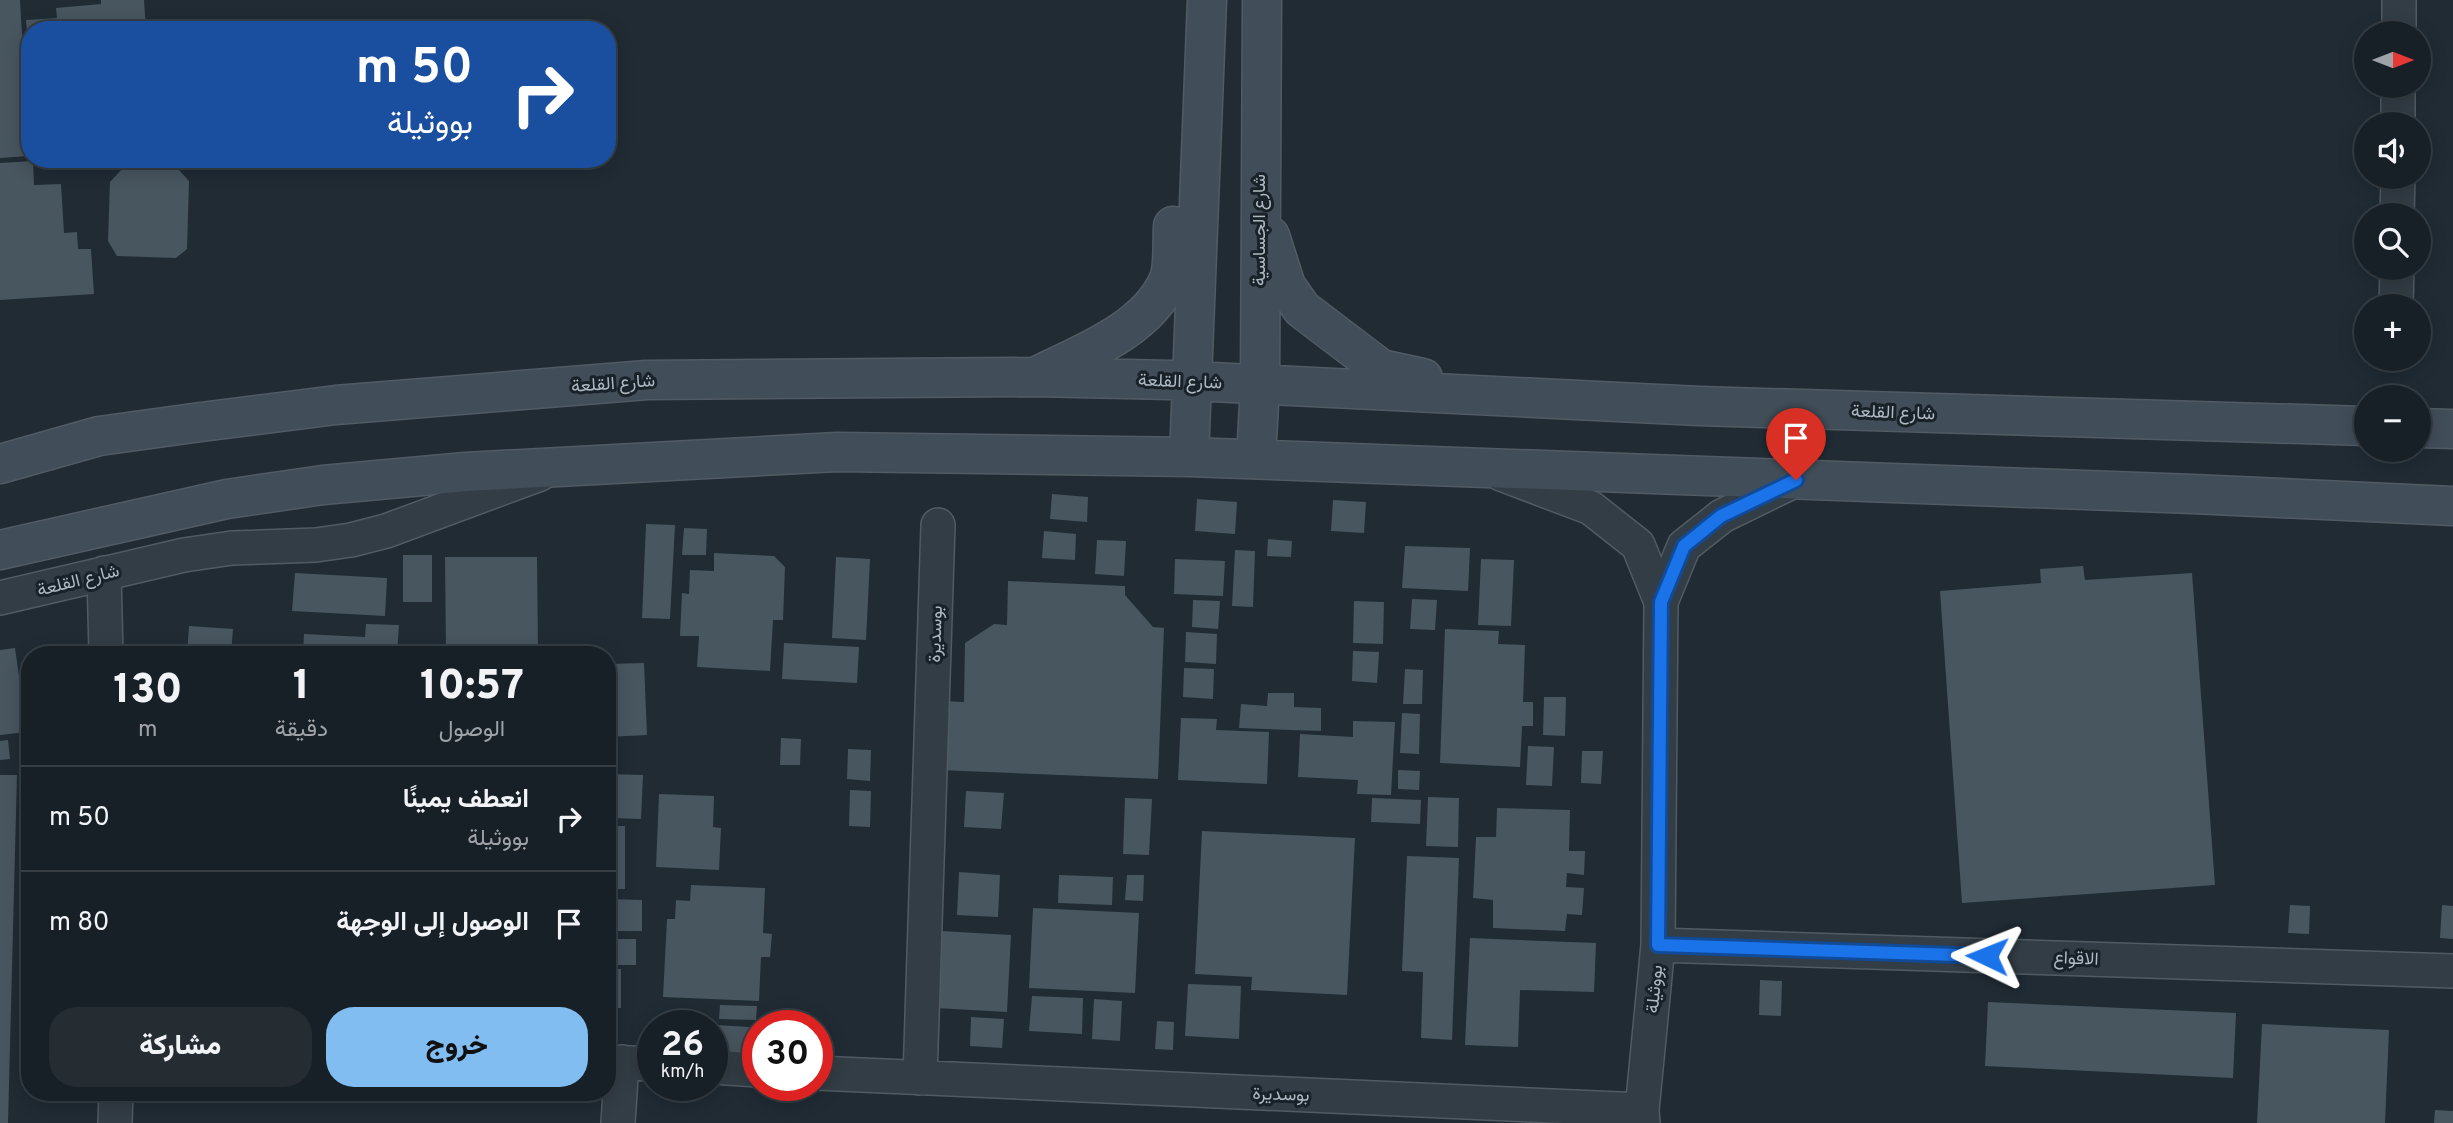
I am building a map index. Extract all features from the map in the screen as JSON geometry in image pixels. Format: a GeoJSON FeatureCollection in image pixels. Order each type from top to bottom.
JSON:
{"type":"FeatureCollection","features":[{"type":"Feature","properties":{"kind":"main road"},"geometry":{"type":"LineString","coordinates":[[1034,377],[1106,343],[1151,308],[1169,278],[1189,0]]}},
{"type":"Feature","properties":{"kind":"main road"},"geometry":{"type":"LineString","coordinates":[[1189,457],[1207,0]]}},
{"type":"Feature","properties":{"kind":"main road","name":"شارع الجساسية"},"geometry":{"type":"LineString","coordinates":[[1256,459],[1260,385],[1262,0]]}},
{"type":"Feature","properties":{"kind":"main road"},"geometry":{"type":"LineString","coordinates":[[1259,200],[1286,286],[1302,309],[1381,369],[1499,395]]}},
{"type":"Feature","properties":{"kind":"main road","name":"شارع القلعة"},"geometry":{"type":"LineString","coordinates":[[0,464],[99,436],[336,405],[647,380],[1034,377],[1192,381],[1699,407],[2354,426]]}},
{"type":"Feature","properties":{"kind":"main road"},"geometry":{"type":"LineString","coordinates":[[2431,428],[2453,429]]}},
{"type":"Feature","properties":{"kind":"main road","name":"شارع القلعة"},"geometry":{"type":"LineString","coordinates":[[0,550],[240,497],[323,485],[562,466],[837,452],[1256,459],[2453,506]]}},
{"type":"Feature","properties":{"kind":"street"},"geometry":{"type":"LineString","coordinates":[[2399,0],[2399,21]]}},
{"type":"Feature","properties":{"kind":"street","name":"شارع القلعة"},"geometry":{"type":"LineString","coordinates":[[0,598],[184,555],[232,548],[316,545],[351,540],[386,531],[562,466]]}},
{"type":"Feature","properties":{"kind":"street","name":"بووثيلة"},"geometry":{"type":"LineString","coordinates":[[1489,469],[1591,508],[1638,545],[1661,602]]}},
{"type":"Feature","properties":{"kind":"street","name":"بووثيلة"},"geometry":{"type":"LineString","coordinates":[[1643,1116],[1658,945],[1661,602],[1684,546],[1721,516],[1796,480]]}},
{"type":"Feature","properties":{"kind":"street","name":"بوسديرة"},"geometry":{"type":"LineString","coordinates":[[920,1078],[938,525]]}},
{"type":"Feature","properties":{"kind":"street"},"geometry":{"type":"LineString","coordinates":[[103,573],[106,646]]}},
{"type":"Feature","properties":{"kind":"street","name":"الاقواع"},"geometry":{"type":"LineString","coordinates":[[1658,945],[2453,971]]}},
{"type":"Feature","properties":{"kind":"street"},"geometry":{"type":"LineString","coordinates":[[618,1123],[627,1063]]}},
{"type":"Feature","properties":{"kind":"street","name":"بوسديرة"},"geometry":{"type":"LineString","coordinates":[[833,1074],[1643,1116]]}},
{"type":"Feature","properties":{"kind":"street"},"geometry":{"type":"LineString","coordinates":[[116,1101],[116,1123]]}},
{"type":"Feature","properties":{"kind":"building"},"geometry":{"type":"Polygon","coordinates":[[[0,0],[20,0],[21,157],[0,158],[0,0]]]}},
{"type":"Feature","properties":{"kind":"building"},"geometry":{"type":"Polygon","coordinates":[[[101,0],[144,0],[145,21],[26,21],[57,18],[56,8],[101,4],[101,0]]]}},
{"type":"Feature","properties":{"kind":"building"},"geometry":{"type":"Polygon","coordinates":[[[21,162],[21,168],[33,168],[34,185],[61,184],[64,233],[77,232],[78,249],[91,249],[94,294],[0,300],[0,163],[21,162]]]}},
{"type":"Feature","properties":{"kind":"building"},"geometry":{"type":"Polygon","coordinates":[[[122,169],[179,170],[189,181],[187,249],[176,258],[117,256],[108,241],[110,182],[122,169]]]}},
{"type":"Feature","properties":{"kind":"building"},"geometry":{"type":"Polygon","coordinates":[[[1052,494],[1088,497],[1087,522],[1050,519],[1052,494]]]}},
{"type":"Feature","properties":{"kind":"building"},"geometry":{"type":"Polygon","coordinates":[[[1197,499],[1237,502],[1235,534],[1195,531],[1197,499]]]}},
{"type":"Feature","properties":{"kind":"building"},"geometry":{"type":"Polygon","coordinates":[[[1333,500],[1366,502],[1364,533],[1331,531],[1333,500]]]}},
{"type":"Feature","properties":{"kind":"building"},"geometry":{"type":"Polygon","coordinates":[[[646,524],[675,525],[670,619],[642,618],[646,524]]]}},
{"type":"Feature","properties":{"kind":"building"},"geometry":{"type":"Polygon","coordinates":[[[684,528],[707,529],[706,555],[682,555],[684,528]]]}},
{"type":"Feature","properties":{"kind":"building"},"geometry":{"type":"Polygon","coordinates":[[[1044,531],[1076,534],[1075,560],[1042,558],[1044,531]]]}},
{"type":"Feature","properties":{"kind":"building"},"geometry":{"type":"Polygon","coordinates":[[[1268,539],[1292,541],[1291,557],[1267,556],[1268,539]]]}},
{"type":"Feature","properties":{"kind":"building"},"geometry":{"type":"Polygon","coordinates":[[[1097,540],[1126,541],[1124,576],[1095,574],[1097,540]]]}},
{"type":"Feature","properties":{"kind":"building"},"geometry":{"type":"Polygon","coordinates":[[[1405,546],[1470,548],[1468,591],[1402,588],[1405,546]]]}},
{"type":"Feature","properties":{"kind":"building"},"geometry":{"type":"Polygon","coordinates":[[[1235,550],[1255,551],[1253,607],[1232,606],[1235,550]]]}},
{"type":"Feature","properties":{"kind":"building"},"geometry":{"type":"Polygon","coordinates":[[[714,553],[774,556],[785,567],[783,620],[773,620],[770,671],[697,667],[699,636],[680,636],[682,593],[689,594],[690,570],[714,571],[714,553]]]}},
{"type":"Feature","properties":{"kind":"building"},"geometry":{"type":"Polygon","coordinates":[[[403,555],[432,555],[432,602],[403,602],[403,555]]]}},
{"type":"Feature","properties":{"kind":"building"},"geometry":{"type":"Polygon","coordinates":[[[445,557],[537,557],[538,646],[446,646],[445,557]]]}},
{"type":"Feature","properties":{"kind":"building"},"geometry":{"type":"Polygon","coordinates":[[[836,557],[870,559],[866,640],[832,638],[836,557]]]}},
{"type":"Feature","properties":{"kind":"building"},"geometry":{"type":"Polygon","coordinates":[[[1175,559],[1225,561],[1223,596],[1174,594],[1175,559]]]}},
{"type":"Feature","properties":{"kind":"building"},"geometry":{"type":"Polygon","coordinates":[[[1481,559],[1514,560],[1511,626],[1478,625],[1481,559]]]}},
{"type":"Feature","properties":{"kind":"building"},"geometry":{"type":"Polygon","coordinates":[[[2083,566],[2085,580],[2192,573],[2215,885],[1962,903],[1940,591],[2041,583],[2040,569],[2083,566]]]}},
{"type":"Feature","properties":{"kind":"building"},"geometry":{"type":"Polygon","coordinates":[[[295,573],[387,578],[385,616],[292,611],[295,573]]]}},
{"type":"Feature","properties":{"kind":"building"},"geometry":{"type":"Polygon","coordinates":[[[1008,581],[1125,586],[1125,595],[1153,627],[1164,628],[1158,779],[939,770],[942,701],[964,702],[965,643],[994,624],[1007,625],[1008,581]]]}},
{"type":"Feature","properties":{"kind":"building"},"geometry":{"type":"Polygon","coordinates":[[[1412,599],[1437,600],[1435,630],[1410,629],[1412,599]]]}},
{"type":"Feature","properties":{"kind":"building"},"geometry":{"type":"Polygon","coordinates":[[[1193,600],[1220,601],[1218,629],[1192,627],[1193,600]]]}},
{"type":"Feature","properties":{"kind":"building"},"geometry":{"type":"Polygon","coordinates":[[[1354,601],[1384,602],[1383,644],[1353,643],[1354,601]]]}},
{"type":"Feature","properties":{"kind":"building"},"geometry":{"type":"Polygon","coordinates":[[[366,624],[399,625],[398,646],[303,646],[304,634],[365,637],[366,624]]]}},
{"type":"Feature","properties":{"kind":"building"},"geometry":{"type":"Polygon","coordinates":[[[189,626],[233,629],[232,646],[188,646],[189,626]]]}},
{"type":"Feature","properties":{"kind":"building"},"geometry":{"type":"Polygon","coordinates":[[[1445,629],[1499,631],[1498,644],[1525,645],[1523,702],[1533,702],[1533,726],[1522,726],[1520,767],[1440,763],[1445,629]]]}},
{"type":"Feature","properties":{"kind":"building"},"geometry":{"type":"Polygon","coordinates":[[[1186,632],[1217,634],[1216,664],[1185,662],[1186,632]]]}},
{"type":"Feature","properties":{"kind":"building"},"geometry":{"type":"Polygon","coordinates":[[[784,643],[859,647],[857,683],[782,679],[784,643]]]}},
{"type":"Feature","properties":{"kind":"building"},"geometry":{"type":"Polygon","coordinates":[[[15,648],[21,690],[21,733],[0,735],[0,650],[15,648]]]}},
{"type":"Feature","properties":{"kind":"building"},"geometry":{"type":"Polygon","coordinates":[[[1353,651],[1379,652],[1377,683],[1352,681],[1353,651]]]}},
{"type":"Feature","properties":{"kind":"building"},"geometry":{"type":"Polygon","coordinates":[[[644,663],[647,735],[616,737],[616,664],[644,663]]]}},
{"type":"Feature","properties":{"kind":"building"},"geometry":{"type":"Polygon","coordinates":[[[1184,668],[1214,669],[1213,699],[1183,697],[1184,668]]]}},
{"type":"Feature","properties":{"kind":"building"},"geometry":{"type":"Polygon","coordinates":[[[1405,669],[1423,670],[1422,704],[1403,704],[1405,669]]]}},
{"type":"Feature","properties":{"kind":"building"},"geometry":{"type":"Polygon","coordinates":[[[1268,693],[1294,693],[1294,707],[1321,708],[1321,731],[1239,728],[1241,704],[1267,706],[1268,693]]]}},
{"type":"Feature","properties":{"kind":"building"},"geometry":{"type":"Polygon","coordinates":[[[1544,697],[1566,697],[1565,736],[1543,735],[1544,697]]]}},
{"type":"Feature","properties":{"kind":"building"},"geometry":{"type":"Polygon","coordinates":[[[1402,713],[1420,714],[1419,754],[1400,753],[1402,713]]]}},
{"type":"Feature","properties":{"kind":"building"},"geometry":{"type":"Polygon","coordinates":[[[1181,718],[1217,719],[1216,730],[1269,732],[1267,784],[1178,780],[1181,718]]]}},
{"type":"Feature","properties":{"kind":"building"},"geometry":{"type":"Polygon","coordinates":[[[1353,721],[1395,722],[1391,795],[1357,794],[1358,780],[1298,777],[1300,734],[1353,737],[1353,721]]]}},
{"type":"Feature","properties":{"kind":"building"},"geometry":{"type":"Polygon","coordinates":[[[781,738],[801,739],[800,765],[780,765],[781,738]]]}},
{"type":"Feature","properties":{"kind":"building"},"geometry":{"type":"Polygon","coordinates":[[[8,740],[10,759],[0,760],[0,741],[8,740]]]}},
{"type":"Feature","properties":{"kind":"building"},"geometry":{"type":"Polygon","coordinates":[[[1528,746],[1554,747],[1552,786],[1526,785],[1528,746]]]}},
{"type":"Feature","properties":{"kind":"building"},"geometry":{"type":"Polygon","coordinates":[[[848,749],[871,750],[870,781],[847,779],[848,749]]]}},
{"type":"Feature","properties":{"kind":"building"},"geometry":{"type":"Polygon","coordinates":[[[1582,751],[1603,751],[1601,784],[1581,783],[1582,751]]]}},
{"type":"Feature","properties":{"kind":"building"},"geometry":{"type":"Polygon","coordinates":[[[1398,770],[1420,771],[1419,790],[1398,789],[1398,770]]]}},
{"type":"Feature","properties":{"kind":"building"},"geometry":{"type":"Polygon","coordinates":[[[616,774],[643,775],[641,819],[616,818],[616,774]]]}},
{"type":"Feature","properties":{"kind":"building"},"geometry":{"type":"Polygon","coordinates":[[[0,775],[17,775],[8,1123],[0,1123],[0,775]]]}},
{"type":"Feature","properties":{"kind":"building"},"geometry":{"type":"Polygon","coordinates":[[[850,790],[871,791],[870,827],[849,826],[850,790]]]}},
{"type":"Feature","properties":{"kind":"building"},"geometry":{"type":"Polygon","coordinates":[[[966,791],[1004,793],[1001,829],[964,827],[966,791]]]}},
{"type":"Feature","properties":{"kind":"building"},"geometry":{"type":"Polygon","coordinates":[[[659,794],[714,796],[713,827],[721,828],[719,870],[656,867],[659,794]]]}},
{"type":"Feature","properties":{"kind":"building"},"geometry":{"type":"Polygon","coordinates":[[[1428,797],[1459,798],[1458,847],[1426,846],[1428,797]]]}},
{"type":"Feature","properties":{"kind":"building"},"geometry":{"type":"Polygon","coordinates":[[[1125,798],[1152,799],[1149,855],[1123,854],[1125,798]]]}},
{"type":"Feature","properties":{"kind":"building"},"geometry":{"type":"Polygon","coordinates":[[[1372,798],[1421,800],[1420,824],[1371,822],[1372,798]]]}},
{"type":"Feature","properties":{"kind":"building"},"geometry":{"type":"Polygon","coordinates":[[[1497,808],[1570,810],[1569,851],[1585,851],[1584,875],[1567,873],[1566,887],[1584,888],[1582,915],[1567,914],[1565,931],[1493,928],[1493,900],[1473,898],[1476,837],[1496,837],[1497,808]]]}},
{"type":"Feature","properties":{"kind":"building"},"geometry":{"type":"Polygon","coordinates":[[[616,826],[625,826],[625,889],[616,889],[616,826]]]}},
{"type":"Feature","properties":{"kind":"building"},"geometry":{"type":"Polygon","coordinates":[[[1202,831],[1355,838],[1347,995],[1251,990],[1252,977],[1195,974],[1202,831]]]}},
{"type":"Feature","properties":{"kind":"building"},"geometry":{"type":"Polygon","coordinates":[[[1407,856],[1459,858],[1452,1040],[1421,1038],[1423,972],[1402,971],[1407,856]]]}},
{"type":"Feature","properties":{"kind":"building"},"geometry":{"type":"Polygon","coordinates":[[[959,872],[1000,875],[998,917],[957,915],[959,872]]]}},
{"type":"Feature","properties":{"kind":"building"},"geometry":{"type":"Polygon","coordinates":[[[1059,875],[1113,877],[1112,905],[1058,903],[1059,875]]]}},
{"type":"Feature","properties":{"kind":"building"},"geometry":{"type":"Polygon","coordinates":[[[1127,875],[1144,875],[1143,901],[1125,900],[1127,875]]]}},
{"type":"Feature","properties":{"kind":"building"},"geometry":{"type":"Polygon","coordinates":[[[691,885],[765,888],[763,933],[772,934],[770,957],[761,957],[759,1001],[663,997],[667,919],[675,919],[676,900],[690,901],[691,885]]]}},
{"type":"Feature","properties":{"kind":"building"},"geometry":{"type":"Polygon","coordinates":[[[616,899],[642,900],[642,931],[616,931],[616,899]]]}},
{"type":"Feature","properties":{"kind":"building"},"geometry":{"type":"Polygon","coordinates":[[[2290,905],[2310,906],[2309,934],[2288,933],[2290,905]]]}},
{"type":"Feature","properties":{"kind":"building"},"geometry":{"type":"Polygon","coordinates":[[[2442,905],[2453,906],[2453,939],[2440,938],[2442,905]]]}},
{"type":"Feature","properties":{"kind":"building"},"geometry":{"type":"Polygon","coordinates":[[[1033,908],[1139,913],[1135,993],[1029,988],[1033,908]]]}},
{"type":"Feature","properties":{"kind":"building"},"geometry":{"type":"Polygon","coordinates":[[[941,931],[1011,935],[1007,1012],[936,1008],[941,931]]]}},
{"type":"Feature","properties":{"kind":"building"},"geometry":{"type":"Polygon","coordinates":[[[1470,938],[1596,943],[1594,992],[1520,990],[1518,1047],[1465,1045],[1470,938]]]}},
{"type":"Feature","properties":{"kind":"building"},"geometry":{"type":"Polygon","coordinates":[[[616,939],[636,939],[636,965],[616,965],[616,939]]]}},
{"type":"Feature","properties":{"kind":"building"},"geometry":{"type":"Polygon","coordinates":[[[616,969],[621,969],[621,1008],[616,1008],[616,969]]]}},
{"type":"Feature","properties":{"kind":"building"},"geometry":{"type":"Polygon","coordinates":[[[1760,980],[1782,981],[1781,1016],[1759,1015],[1760,980]]]}},
{"type":"Feature","properties":{"kind":"building"},"geometry":{"type":"Polygon","coordinates":[[[1188,984],[1241,986],[1239,1039],[1185,1036],[1188,984]]]}},
{"type":"Feature","properties":{"kind":"building"},"geometry":{"type":"Polygon","coordinates":[[[1032,996],[1083,998],[1082,1034],[1029,1031],[1032,996]]]}},
{"type":"Feature","properties":{"kind":"building"},"geometry":{"type":"Polygon","coordinates":[[[1094,999],[1122,1001],[1120,1041],[1092,1039],[1094,999]]]}},
{"type":"Feature","properties":{"kind":"building"},"geometry":{"type":"Polygon","coordinates":[[[1988,1002],[2236,1013],[2233,1078],[1985,1066],[1988,1002]]]}},
{"type":"Feature","properties":{"kind":"building"},"geometry":{"type":"Polygon","coordinates":[[[720,1005],[757,1006],[757,1010],[742,1010],[742,1020],[728,1019],[728,1010],[720,1010],[720,1005]]]}},
{"type":"Feature","properties":{"kind":"building"},"geometry":{"type":"Polygon","coordinates":[[[971,1017],[1004,1019],[1002,1048],[970,1046],[971,1017]]]}},
{"type":"Feature","properties":{"kind":"building"},"geometry":{"type":"Polygon","coordinates":[[[1157,1021],[1174,1022],[1173,1050],[1155,1049],[1157,1021]]]}},
{"type":"Feature","properties":{"kind":"building"},"geometry":{"type":"Polygon","coordinates":[[[2262,1024],[2389,1030],[2385,1123],[2257,1123],[2262,1024]]]}},
{"type":"Feature","properties":{"kind":"building"},"geometry":{"type":"Polygon","coordinates":[[[728,1026],[742,1027],[742,1051],[728,1050],[728,1026]]]}},
{"type":"Feature","properties":{"kind":"building"},"geometry":{"type":"Polygon","coordinates":[[[2435,1110],[2453,1111],[2453,1123],[2434,1123],[2435,1110]]]}},
{"type":"Feature","properties":{"kind":"route"},"geometry":{"type":"LineString","coordinates":[[1796,480],[1721,516],[1684,546],[1661,602],[1658,945],[1987,956]]}}]}
